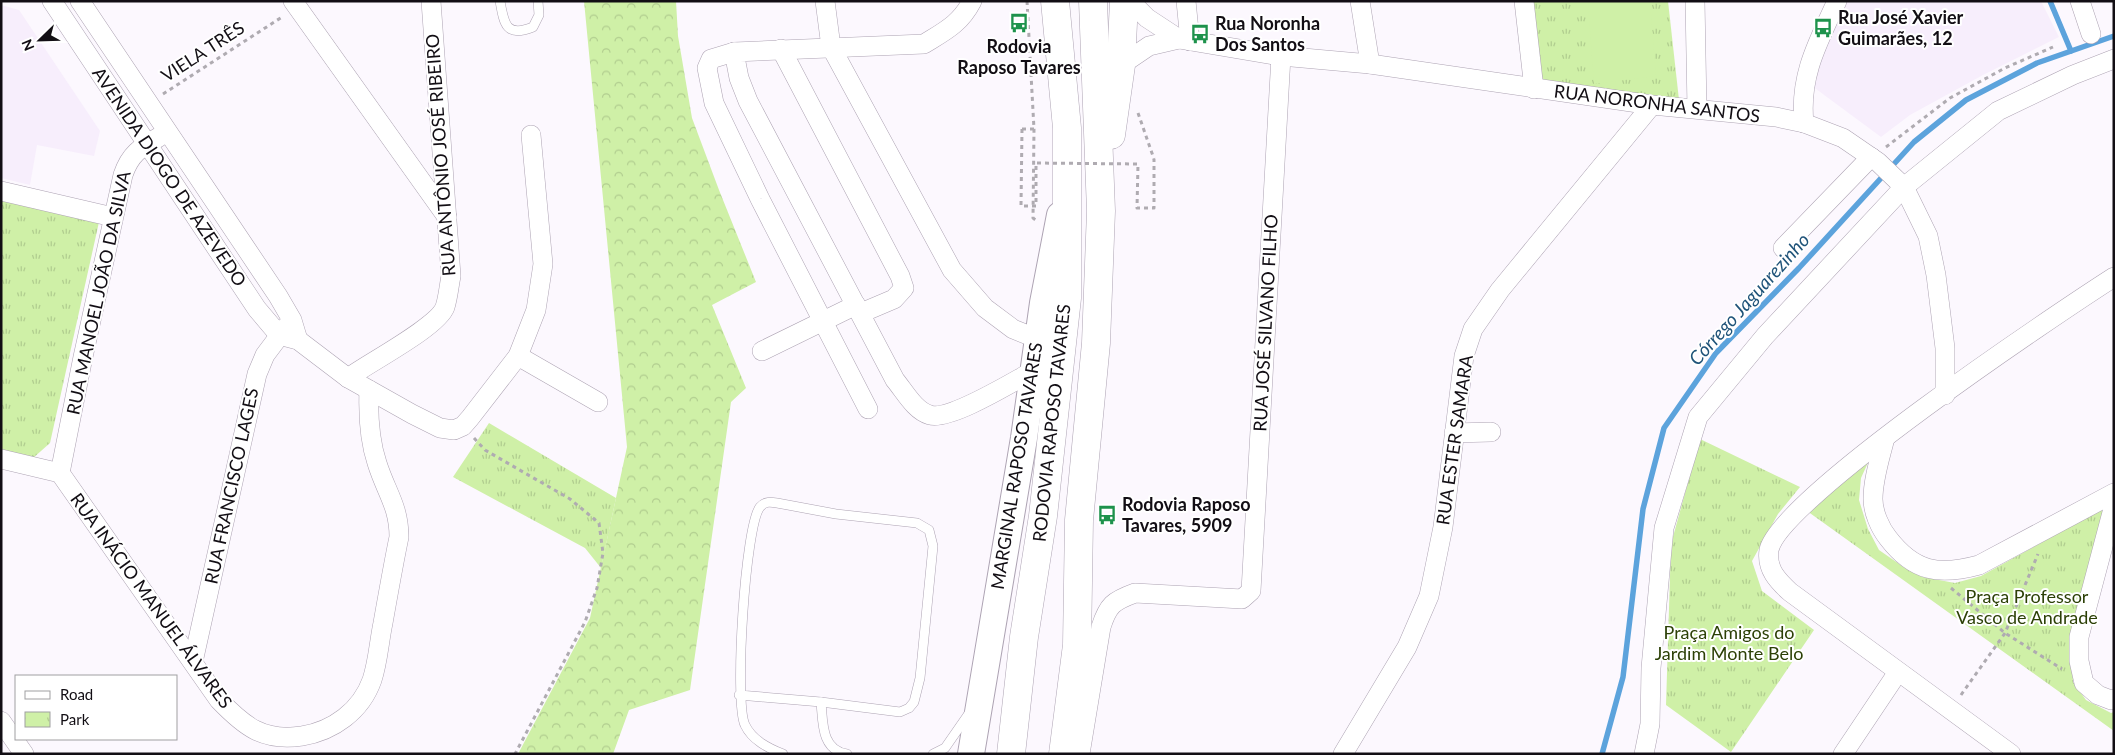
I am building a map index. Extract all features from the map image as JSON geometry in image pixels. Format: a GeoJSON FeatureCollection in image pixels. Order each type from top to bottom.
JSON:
{"type":"FeatureCollection","features":[{"type":"Feature","properties":{"kind":"highway","name":"RODOVIA RAPOSO TAVARES"},"geometry":{"type":"LineString","coordinates":[[1010,754],[1024,638],[1043,516],[1066,308],[1067,128],[1055,1]]}},
{"type":"Feature","properties":{"kind":"highway","name":"RODOVIA RAPOSO TAVARES"},"geometry":{"type":"LineString","coordinates":[[1063,754],[1077,645],[1080,520],[1096,343],[1101,211],[1093,1]]}},
{"type":"Feature","properties":{"kind":"highway"},"geometry":{"type":"LineString","coordinates":[[1101,211],[1121,66],[1124,1]]}},
{"type":"Feature","properties":{"kind":"main road","name":"MARGINAL RAPOSO TAVARES"},"geometry":{"type":"LineString","coordinates":[[970,754],[1024,438],[1038,340],[1068,179]]}},
{"type":"Feature","properties":{"kind":"street","name":"AVENIDA DIOGO DE AZEVEDO"},"geometry":{"type":"LineString","coordinates":[[52,1],[257,309],[279,335]]}},
{"type":"Feature","properties":{"kind":"street","name":"AVENIDA DIOGO DE AZEVEDO"},"geometry":{"type":"LineString","coordinates":[[80,1],[292,320],[298,340]]}},
{"type":"Feature","properties":{"kind":"street","name":"RUA ANTÔNIO JOSÉ RIBEIRO"},"geometry":{"type":"LineString","coordinates":[[348,378],[424,330],[445,309],[451,276],[431,1]]}},
{"type":"Feature","properties":{"kind":"street"},"geometry":{"type":"LineString","coordinates":[[825,1],[831,47],[952,270],[985,308],[1013,329],[1038,340]]}},
{"type":"Feature","properties":{"kind":"street"},"geometry":{"type":"LineString","coordinates":[[868,409],[822,321],[714,103],[707,68],[711,59],[734,52],[924,44],[943,33],[963,17],[972,1]]}},
{"type":"Feature","properties":{"kind":"street","name":"RUA NORONHA SANTOS"},"geometry":{"type":"LineString","coordinates":[[1130,1],[1147,18],[1185,40]]}},
{"type":"Feature","properties":{"kind":"street"},"geometry":{"type":"LineString","coordinates":[[1185,40],[1186,1]]}},
{"type":"Feature","properties":{"kind":"street"},"geometry":{"type":"LineString","coordinates":[[1360,1],[1370,64]]}},
{"type":"Feature","properties":{"kind":"street"},"geometry":{"type":"LineString","coordinates":[[1524,1],[1534,89]]}},
{"type":"Feature","properties":{"kind":"street"},"geometry":{"type":"LineString","coordinates":[[1695,1],[1697,109]]}},
{"type":"Feature","properties":{"kind":"street"},"geometry":{"type":"LineString","coordinates":[[1804,123],[1802,110],[1805,80],[1812,54],[1837,1]]}},
{"type":"Feature","properties":{"kind":"street"},"geometry":{"type":"LineString","coordinates":[[2080,1],[2091,34]]}},
{"type":"Feature","properties":{"kind":"street"},"geometry":{"type":"LineString","coordinates":[[295,4],[448,218]]}},
{"type":"Feature","properties":{"kind":"street","name":"RUA NORONHA SANTOS"},"geometry":{"type":"LineString","coordinates":[[1121,66],[1149,46],[1185,40],[1281,56],[1370,64],[1652,105],[1776,117],[1804,123],[1843,138],[1874,159],[1902,184],[1928,236],[1936,275],[1945,348],[1945,394]]}},
{"type":"Feature","properties":{"kind":"street"},"geometry":{"type":"LineString","coordinates":[[762,351],[822,321],[894,299],[904,288],[895,267],[780,49]]}},
{"type":"Feature","properties":{"kind":"street"},"geometry":{"type":"LineString","coordinates":[[734,52],[739,78],[748,101],[895,380],[917,408],[931,416],[949,414],[1033,371]]}},
{"type":"Feature","properties":{"kind":"street","name":"RUA JOSÉ SILVANO FILHO"},"geometry":{"type":"LineString","coordinates":[[1080,754],[1101,627],[1106,610],[1111,604],[1135,593],[1242,599],[1251,591],[1281,56]]}},
{"type":"Feature","properties":{"kind":"street"},"geometry":{"type":"LineString","coordinates":[[1644,754],[1650,724],[1651,668],[1664,528],[1698,417],[1765,336],[1902,184],[1998,111],[2073,75],[2114,59]]}},
{"type":"Feature","properties":{"kind":"street"},"geometry":{"type":"LineString","coordinates":[[134,124],[149,103]]}},
{"type":"Feature","properties":{"kind":"street","name":"RUA ESTER SAMARA"},"geometry":{"type":"LineString","coordinates":[[1343,754],[1407,647],[1429,596],[1443,527],[1464,356],[1473,329],[1500,290],[1652,105]]}},
{"type":"Feature","properties":{"kind":"street","name":"RUA MANOEL JOÃO DA SILVA"},"geometry":{"type":"LineString","coordinates":[[60,473],[113,217],[128,161],[147,144],[168,132]]}},
{"type":"Feature","properties":{"kind":"street"},"geometry":{"type":"LineString","coordinates":[[279,335],[298,340],[348,378],[440,428],[454,430],[467,422],[518,356],[536,310],[543,264],[531,135]]}},
{"type":"Feature","properties":{"kind":"street"},"geometry":{"type":"LineString","coordinates":[[1782,248],[1874,159]]}},
{"type":"Feature","properties":{"kind":"street"},"geometry":{"type":"LineString","coordinates":[[1,191],[113,217]]}},
{"type":"Feature","properties":{"kind":"street"},"geometry":{"type":"LineString","coordinates":[[2011,754],[1790,592],[1776,579],[1769,563],[1770,549],[1781,530],[1815,494],[1885,438],[1978,368],[2114,277]]}},
{"type":"Feature","properties":{"kind":"street","name":"RUA FRANCISCO LAGES"},"geometry":{"type":"LineString","coordinates":[[193,662],[257,374],[265,355],[292,320]]}},
{"type":"Feature","properties":{"kind":"street"},"geometry":{"type":"LineString","coordinates":[[518,356],[598,402]]}},
{"type":"Feature","properties":{"kind":"street","name":"RUA INÁCIO MANUEL ÁLVARES"},"geometry":{"type":"LineString","coordinates":[[1,459],[60,473],[219,700],[239,722],[254,730],[282,738],[313,734],[333,726],[349,715],[357,706],[372,680],[399,537],[399,520],[378,465],[371,440],[368,390]]}},
{"type":"Feature","properties":{"kind":"street"},"geometry":{"type":"LineString","coordinates":[[1454,433],[1491,432]]}},
{"type":"Feature","properties":{"kind":"street"},"geometry":{"type":"LineString","coordinates":[[1885,438],[1873,500],[1881,528],[1899,552],[1917,566],[1936,570],[1959,570],[1979,564],[2114,493]]}},
{"type":"Feature","properties":{"kind":"street"},"geometry":{"type":"LineString","coordinates":[[2114,505],[2079,638],[2079,661],[2084,683],[2098,695],[2111,700],[2114,699]]}},
{"type":"Feature","properties":{"kind":"street"},"geometry":{"type":"LineString","coordinates":[[1843,754],[1898,672]]}},
{"type":"Feature","properties":{"kind":"street"},"geometry":{"type":"LineString","coordinates":[[1,722],[24,754]]}},
{"type":"Feature","properties":{"kind":"lane"},"geometry":{"type":"LineString","coordinates":[[500,1],[503,22],[509,29],[517,31],[533,27],[540,15],[538,1]]}},
{"type":"Feature","properties":{"kind":"lane"},"geometry":{"type":"LineString","coordinates":[[739,695],[821,702],[900,712],[909,708],[914,702],[920,678],[934,546],[929,530],[924,525],[882,518],[836,514],[768,502],[761,505],[755,515],[750,537],[739,695],[743,723],[750,734],[769,748],[783,754]]}},
{"type":"Feature","properties":{"kind":"lane"},"geometry":{"type":"LineString","coordinates":[[933,754],[945,748],[980,698]]}},
{"type":"Feature","properties":{"kind":"lane"},"geometry":{"type":"LineString","coordinates":[[821,702],[825,737],[831,747],[847,754]]}},
{"type":"Feature","properties":{"kind":"path"},"geometry":{"type":"LineString","coordinates":[[1027,1],[1034,129],[1033,218],[1057,230]]}},
{"type":"Feature","properties":{"kind":"path","name":"VIELA TRÊS"},"geometry":{"type":"LineString","coordinates":[[149,103],[295,4]]}},
{"type":"Feature","properties":{"kind":"path"},"geometry":{"type":"LineString","coordinates":[[1874,159],[1950,98],[2005,68],[2053,47]]}},
{"type":"Feature","properties":{"kind":"path"},"geometry":{"type":"LineString","coordinates":[[1034,129],[1022,129],[1021,206],[1036,206],[1036,163],[1138,164],[1138,208],[1154,208],[1154,159]]}},
{"type":"Feature","properties":{"kind":"path"},"geometry":{"type":"LineString","coordinates":[[467,422],[485,450],[570,499],[598,523],[603,553],[597,588],[585,622],[516,754]]}},
{"type":"Feature","properties":{"kind":"path"},"geometry":{"type":"LineString","coordinates":[[1950,710],[2004,633],[2050,527]]}},
{"type":"Feature","properties":{"kind":"path"},"geometry":{"type":"LineString","coordinates":[[1954,593],[2004,633],[2084,683]]}},
{"type":"Feature","properties":{"kind":"shaded area"},"geometry":{"type":"Polygon","coordinates":[[[1848,1],[2041,1],[2059,37],[1983,75],[1910,115],[1881,137],[1812,86],[1836,18],[1848,1]]]}},
{"type":"Feature","properties":{"kind":"shaded area"},"geometry":{"type":"Polygon","coordinates":[[[1,5],[19,10],[100,131],[94,156],[37,145],[30,185],[1,178],[1,5]]]}},
{"type":"Feature","properties":{"kind":"green space"},"geometry":{"type":"Polygon","coordinates":[[[584,1],[676,1],[678,36],[692,118],[756,282],[712,305],[746,388],[731,402],[690,690],[629,710],[613,754],[518,754],[590,618],[627,447],[584,1]]]}},
{"type":"Feature","properties":{"kind":"green space"},"geometry":{"type":"Polygon","coordinates":[[[1531,1],[1668,1],[1679,100],[1543,84],[1531,1]]]}},
{"type":"Feature","properties":{"kind":"green space"},"geometry":{"type":"Polygon","coordinates":[[[1606,1],[1650,1],[1656,76],[1594,84],[1588,4],[1606,1]]]}},
{"type":"Feature","properties":{"kind":"green space"},"geometry":{"type":"Polygon","coordinates":[[[1,200],[99,222],[50,443],[32,459],[1,451],[1,200]]]}},
{"type":"Feature","properties":{"kind":"green space"},"geometry":{"type":"Polygon","coordinates":[[[489,423],[616,498],[601,568],[585,548],[453,477],[489,423]]]}},
{"type":"Feature","properties":{"kind":"green space","name":"Praça Amigos do Jardim Monte Belo"},"geometry":{"type":"Polygon","coordinates":[[[1700,439],[1800,487],[1778,514],[1752,561],[1762,591],[1814,630],[1731,752],[1666,705],[1671,544],[1700,439]]]}},
{"type":"Feature","properties":{"kind":"green space","name":"Praça Professor Vasco de Andrade"},"geometry":{"type":"Polygon","coordinates":[[[1871,456],[1861,478],[1859,500],[1868,529],[1879,550],[1905,568],[1923,577],[1955,583],[1981,576],[2104,508],[2072,657],[2073,682],[2086,700],[2111,713],[2114,712],[2114,731],[1807,511],[1871,456]]]}},
{"type":"Feature","properties":{"kind":"waterway"},"geometry":{"type":"LineString","coordinates":[[2050,1],[2071,51]]}},
{"type":"Feature","properties":{"kind":"waterway","name":"Córrego Jaguarezinho"},"geometry":{"type":"LineString","coordinates":[[1602,754],[1623,677],[1643,509],[1664,428],[1716,353],[1799,268],[1914,142],[1966,100],[2037,63],[2114,36]]}},
{"type":"Feature","properties":{"kind":"place","name":"Rodovia Raposo Tavares"},"geometry":{"type":"Point","coordinates":[1019,23]}},
{"type":"Feature","properties":{"kind":"place","name":"Rua José Xavier Guimarães, 12"},"geometry":{"type":"Point","coordinates":[1823,28]}},
{"type":"Feature","properties":{"kind":"place","name":"Rua Noronha Dos Santos"},"geometry":{"type":"Point","coordinates":[1200,34]}},
{"type":"Feature","properties":{"kind":"place","name":"Rodovia Raposo Tavares, 5909"},"geometry":{"type":"Point","coordinates":[1107,515]}}]}
